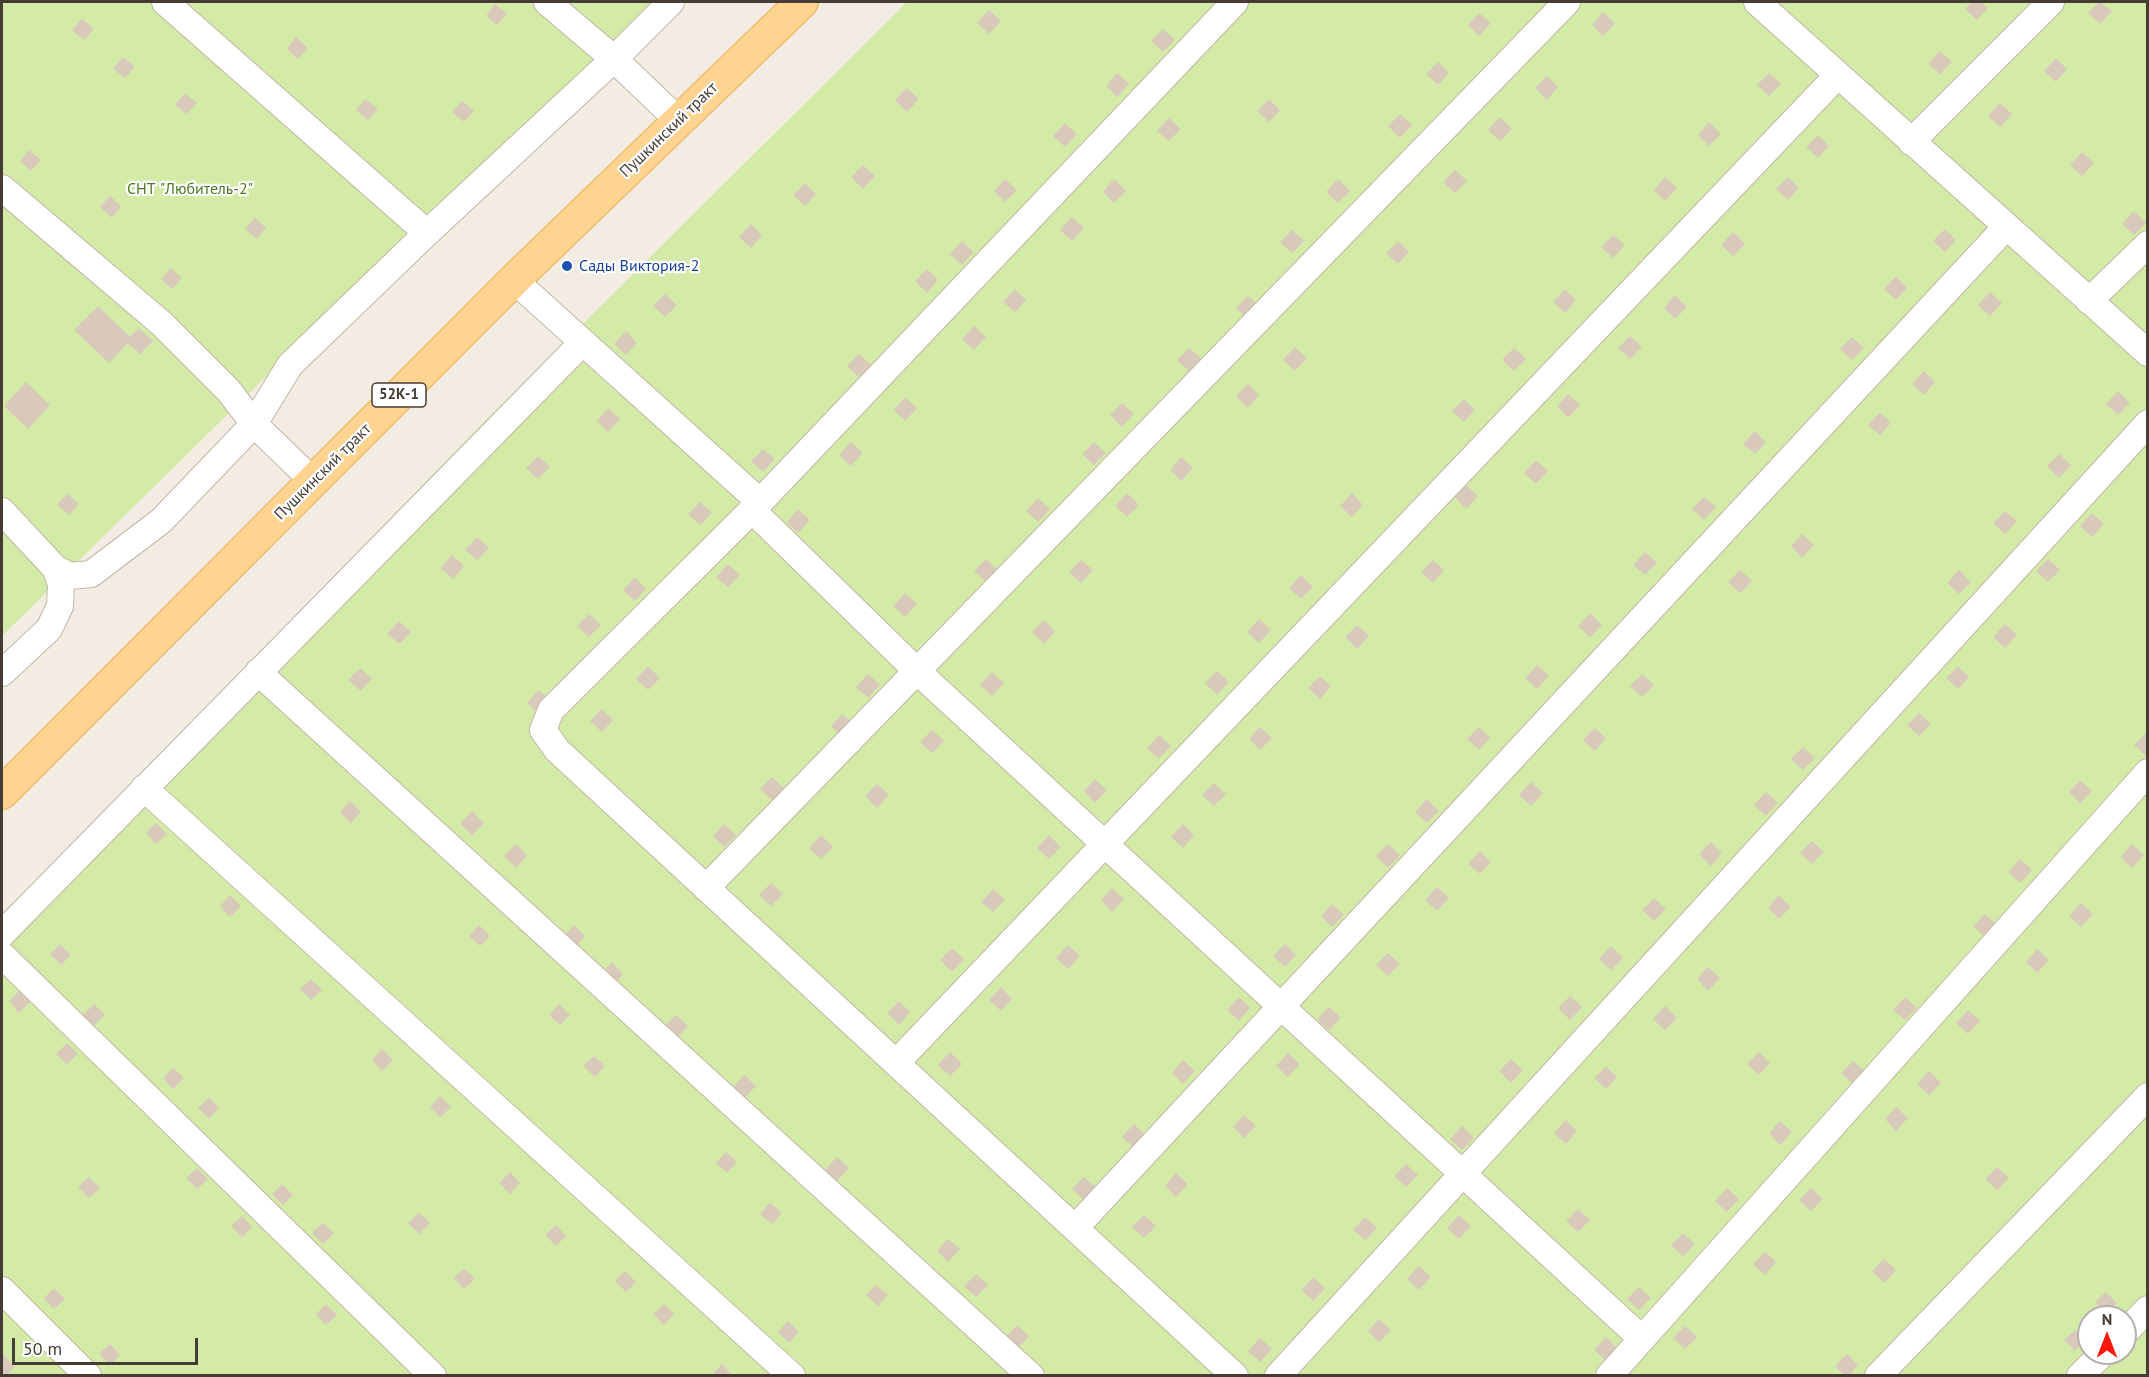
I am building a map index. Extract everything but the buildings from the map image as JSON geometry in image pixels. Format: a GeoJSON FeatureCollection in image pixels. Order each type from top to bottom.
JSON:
{"type":"FeatureCollection","features":[{"type":"Feature","properties":{"kind":"main road","name":"Пушкинский тракт"},"geometry":{"type":"LineString","coordinates":[[2,793],[514,280],[801,2]]}},
{"type":"Feature","properties":{"kind":"lane"},"geometry":{"type":"LineString","coordinates":[[165,2],[427,233]]}},
{"type":"Feature","properties":{"kind":"lane"},"geometry":{"type":"LineString","coordinates":[[547,2],[614,58],[679,121]]}},
{"type":"Feature","properties":{"kind":"lane"},"geometry":{"type":"LineString","coordinates":[[2,511],[56,569],[70,576],[91,574],[115,557],[161,521],[254,424],[290,365],[671,2]]}},
{"type":"Feature","properties":{"kind":"lane"},"geometry":{"type":"LineString","coordinates":[[1235,2],[756,506],[550,710],[543,730],[557,750],[1235,1376]]}},
{"type":"Feature","properties":{"kind":"lane"},"geometry":{"type":"LineString","coordinates":[[706,888],[1567,2]]}},
{"type":"Feature","properties":{"kind":"lane"},"geometry":{"type":"LineString","coordinates":[[1757,2],[2148,353]]}},
{"type":"Feature","properties":{"kind":"lane"},"geometry":{"type":"LineString","coordinates":[[1911,142],[2051,2]]}},
{"type":"Feature","properties":{"kind":"lane"},"geometry":{"type":"LineString","coordinates":[[896,1063],[1838,75]]}},
{"type":"Feature","properties":{"kind":"lane"},"geometry":{"type":"LineString","coordinates":[[2,188],[161,323],[229,392],[254,424],[314,482]]}},
{"type":"Feature","properties":{"kind":"lane"},"geometry":{"type":"LineString","coordinates":[[1075,1228],[2006,227]]}},
{"type":"Feature","properties":{"kind":"lane"},"geometry":{"type":"LineString","coordinates":[[2089,301],[2148,244]]}},
{"type":"Feature","properties":{"kind":"lane"},"geometry":{"type":"LineString","coordinates":[[514,280],[756,506],[917,671],[1461,1175],[1642,1339]]}},
{"type":"Feature","properties":{"kind":"lane"},"geometry":{"type":"LineString","coordinates":[[2,934],[583,342]]}},
{"type":"Feature","properties":{"kind":"lane"},"geometry":{"type":"LineString","coordinates":[[1278,1376],[2148,423]]}},
{"type":"Feature","properties":{"kind":"lane"},"geometry":{"type":"LineString","coordinates":[[2,673],[50,629],[60,606],[61,585],[56,569]]}},
{"type":"Feature","properties":{"kind":"lane"},"geometry":{"type":"LineString","coordinates":[[258,672],[1032,1376]]}},
{"type":"Feature","properties":{"kind":"lane"},"geometry":{"type":"LineString","coordinates":[[1609,1376],[2148,772]]}},
{"type":"Feature","properties":{"kind":"lane"},"geometry":{"type":"LineString","coordinates":[[144,788],[792,1376]]}},
{"type":"Feature","properties":{"kind":"lane"},"geometry":{"type":"LineString","coordinates":[[2,955],[433,1376]]}},
{"type":"Feature","properties":{"kind":"lane"},"geometry":{"type":"LineString","coordinates":[[1878,1376],[2148,1096]]}},
{"type":"Feature","properties":{"kind":"lane"},"geometry":{"type":"LineString","coordinates":[[2,1290],[88,1376]]}},
{"type":"Feature","properties":{"kind":"lane"},"geometry":{"type":"LineString","coordinates":[[2137,1320],[2148,1309]]}},
{"type":"Feature","properties":{"kind":"lane"},"geometry":{"type":"LineString","coordinates":[[2080,1376],[2091,1365]]}},
{"type":"Feature","properties":{"kind":"green space","name":"СНТ \"Любитель-2\""},"geometry":{"type":"Polygon","coordinates":[[[2,2],[655,2],[439,207],[2,636],[2,2]]]}},
{"type":"Feature","properties":{"kind":"green space"},"geometry":{"type":"Polygon","coordinates":[[[907,2],[2147,2],[2147,1375],[2,1375],[2,917],[481,425],[907,2]]]}},
{"type":"Feature","properties":{"kind":"place","name":"Сады Виктория-2"},"geometry":{"type":"Point","coordinates":[567,266]}}]}
